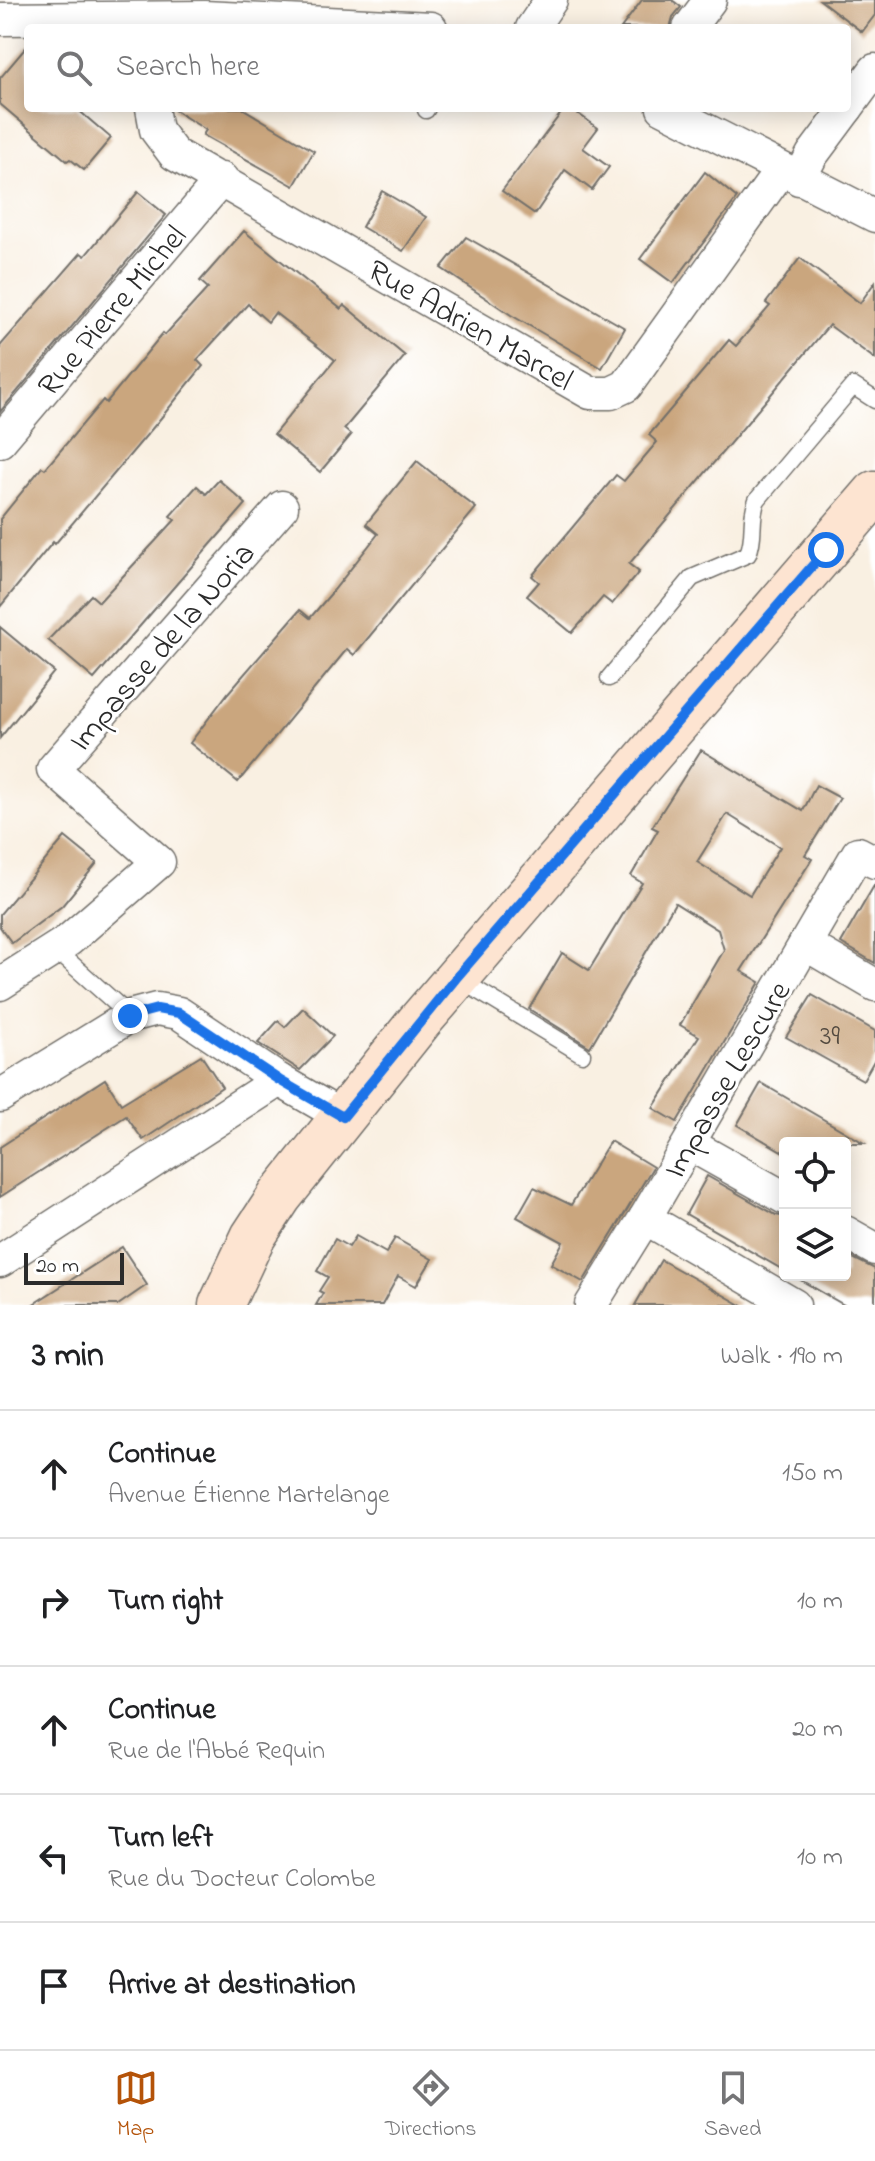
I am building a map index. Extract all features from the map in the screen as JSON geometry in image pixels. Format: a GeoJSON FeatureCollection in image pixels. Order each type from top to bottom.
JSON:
{"type":"FeatureCollection","features":[{"type":"Feature","properties":{"kind":"street"},"geometry":{"type":"LineString","coordinates":[[535,24],[551,0]]}},
{"type":"Feature","properties":{"kind":"street"},"geometry":{"type":"LineString","coordinates":[[692,24],[710,0]]}},
{"type":"Feature","properties":{"kind":"street"},"geometry":{"type":"LineString","coordinates":[[0,19],[138,16],[357,24]]}},
{"type":"Feature","properties":{"kind":"street","name":"Rue Adrien Marcel"},"geometry":{"type":"LineString","coordinates":[[851,103],[875,70]]}},
{"type":"Feature","properties":{"kind":"street","name":"Rue Adrien Marcel"},"geometry":{"type":"LineString","coordinates":[[153,112],[156,130],[174,154],[590,393],[611,393],[626,386],[790,174],[812,155],[844,112]]}},
{"type":"Feature","properties":{"kind":"street"},"geometry":{"type":"LineString","coordinates":[[671,112],[875,216]]}},
{"type":"Feature","properties":{"kind":"street","name":"Rue Pierre Michel"},"geometry":{"type":"LineString","coordinates":[[0,441],[222,179]]}},
{"type":"Feature","properties":{"kind":"street"},"geometry":{"type":"LineString","coordinates":[[221,1305],[253,1237],[280,1196],[343,1117],[456,978],[875,493]]}},
{"type":"Feature","properties":{"kind":"street","name":"Impasse de la Noria"},"geometry":{"type":"LineString","coordinates":[[62,944],[159,862],[53,769],[282,507]]}},
{"type":"Feature","properties":{"kind":"street","name":"Impasse Lescure"},"geometry":{"type":"LineString","coordinates":[[591,1305],[805,944],[866,858]]}},
{"type":"Feature","properties":{"kind":"street"},"geometry":{"type":"LineString","coordinates":[[0,984],[62,944]]}},
{"type":"Feature","properties":{"kind":"street"},"geometry":{"type":"LineString","coordinates":[[805,944],[875,985]]}},
{"type":"Feature","properties":{"kind":"street"},"geometry":{"type":"LineString","coordinates":[[0,1096],[130,1016],[157,1009],[179,1013],[279,1080],[343,1117]]}},
{"type":"Feature","properties":{"kind":"street"},"geometry":{"type":"LineString","coordinates":[[0,1261],[279,1080]]}},
{"type":"Feature","properties":{"kind":"street"},"geometry":{"type":"LineString","coordinates":[[689,1144],[779,1195]]}},
{"type":"Feature","properties":{"kind":"street"},"geometry":{"type":"LineString","coordinates":[[645,1218],[794,1305]]}},
{"type":"Feature","properties":{"kind":"street"},"geometry":{"type":"LineString","coordinates":[[851,1235],[875,1249]]}},
{"type":"Feature","properties":{"kind":"lane"},"geometry":{"type":"LineString","coordinates":[[609,678],[692,578],[748,554],[753,542],[751,516],[757,500],[853,386],[875,400]]}},
{"type":"Feature","properties":{"kind":"lane"},"geometry":{"type":"LineString","coordinates":[[62,944],[130,1016]]}},
{"type":"Feature","properties":{"kind":"lane"},"geometry":{"type":"LineString","coordinates":[[456,978],[582,1054]]}},
{"type":"Feature","properties":{"kind":"building"},"geometry":{"type":"Polygon","coordinates":[[[642,0],[672,0],[681,7],[671,24],[624,24],[642,0]]]}},
{"type":"Feature","properties":{"kind":"building"},"geometry":{"type":"Polygon","coordinates":[[[820,0],[875,0],[875,15],[862,32],[820,0]]]}},
{"type":"Feature","properties":{"kind":"building"},"geometry":{"type":"Polygon","coordinates":[[[24,50],[24,112],[81,112],[111,138],[84,170],[70,159],[67,161],[0,104],[0,78],[24,50]]]}},
{"type":"Feature","properties":{"kind":"building"},"geometry":{"type":"Polygon","coordinates":[[[177,112],[249,112],[314,151],[294,186],[203,135],[206,130],[177,112]]]}},
{"type":"Feature","properties":{"kind":"building"},"geometry":{"type":"Polygon","coordinates":[[[562,112],[576,112],[598,128],[583,148],[609,167],[592,190],[565,170],[535,214],[502,191],[562,112]]]}},
{"type":"Feature","properties":{"kind":"building"},"geometry":{"type":"Polygon","coordinates":[[[705,172],[737,198],[673,283],[640,259],[705,172]]]}},
{"type":"Feature","properties":{"kind":"building"},"geometry":{"type":"Polygon","coordinates":[[[382,191],[426,217],[403,251],[362,227],[382,191]]]}},
{"type":"Feature","properties":{"kind":"building"},"geometry":{"type":"Polygon","coordinates":[[[138,192],[166,215],[0,412],[0,346],[81,253],[85,256],[138,192]]]}},
{"type":"Feature","properties":{"kind":"building"},"geometry":{"type":"Polygon","coordinates":[[[244,231],[341,309],[344,305],[405,356],[344,429],[351,435],[320,472],[274,434],[335,360],[275,313],[268,322],[248,304],[197,360],[203,366],[156,424],[0,607],[0,519],[42,467],[45,469],[103,400],[106,403],[163,333],[165,335],[208,288],[200,281],[244,231]]]}},
{"type":"Feature","properties":{"kind":"building"},"geometry":{"type":"Polygon","coordinates":[[[466,237],[625,328],[602,368],[511,315],[441,268],[466,237]]]}},
{"type":"Feature","properties":{"kind":"building"},"geometry":{"type":"Polygon","coordinates":[[[800,258],[860,303],[875,282],[875,359],[829,325],[629,564],[639,572],[612,604],[603,597],[572,633],[527,596],[539,582],[532,576],[616,475],[624,481],[657,442],[649,435],[729,340],[736,346],[770,306],[766,303],[800,258]]]}},
{"type":"Feature","properties":{"kind":"building"},"geometry":{"type":"Polygon","coordinates":[[[417,461],[476,508],[354,655],[347,649],[238,782],[190,743],[228,693],[300,610],[310,618],[334,590],[378,534],[366,524],[417,461]]]}},
{"type":"Feature","properties":{"kind":"building"},"geometry":{"type":"Polygon","coordinates":[[[219,480],[246,504],[94,679],[48,640],[91,595],[99,602],[175,520],[170,516],[197,486],[206,494],[219,480]]]}},
{"type":"Feature","properties":{"kind":"building"},"geometry":{"type":"Polygon","coordinates":[[[0,627],[54,672],[0,738],[0,627]]]}},
{"type":"Feature","properties":{"kind":"building"},"geometry":{"type":"Polygon","coordinates":[[[701,750],[803,811],[816,785],[840,798],[805,855],[812,859],[741,971],[760,982],[677,1122],[653,1108],[699,1036],[680,1025],[724,950],[718,930],[675,903],[590,1047],[529,1009],[562,953],[589,970],[642,883],[631,876],[658,830],[652,827],[701,750]],[[727,814],[697,862],[750,895],[780,847],[727,814]]]}},
{"type":"Feature","properties":{"kind":"building"},"geometry":{"type":"Polygon","coordinates":[[[65,837],[97,863],[62,906],[12,943],[0,927],[0,914],[65,837]]]}},
{"type":"Feature","properties":{"kind":"building"},"geometry":{"type":"Polygon","coordinates":[[[875,884],[875,963],[841,943],[875,884]]]}},
{"type":"Feature","properties":{"kind":"building"},"geometry":{"type":"Polygon","coordinates":[[[812,995],[875,1031],[875,1059],[863,1080],[786,1037],[812,995]]]}},
{"type":"Feature","properties":{"kind":"building"},"geometry":{"type":"Polygon","coordinates":[[[303,1008],[333,1036],[300,1070],[258,1043],[278,1021],[285,1027],[303,1008]]]}},
{"type":"Feature","properties":{"kind":"building"},"geometry":{"type":"Polygon","coordinates":[[[201,1055],[222,1087],[143,1140],[126,1116],[0,1197],[0,1147],[105,1079],[121,1104],[201,1055]]]}},
{"type":"Feature","properties":{"kind":"building"},"geometry":{"type":"Polygon","coordinates":[[[761,1083],[864,1143],[851,1143],[851,1137],[779,1137],[779,1150],[737,1125],[761,1083]]]}},
{"type":"Feature","properties":{"kind":"building"},"geometry":{"type":"Polygon","coordinates":[[[610,1141],[653,1167],[583,1282],[551,1264],[563,1242],[517,1217],[534,1187],[571,1205],[610,1141]]]}},
{"type":"Feature","properties":{"kind":"building"},"geometry":{"type":"Polygon","coordinates":[[[707,1176],[779,1216],[779,1268],[686,1214],[707,1176]]]}},
{"type":"Feature","properties":{"kind":"building"},"geometry":{"type":"Polygon","coordinates":[[[356,1236],[386,1253],[395,1238],[432,1259],[416,1286],[398,1276],[382,1305],[316,1305],[323,1293],[319,1291],[328,1277],[317,1271],[335,1239],[349,1247],[356,1236]]]}},
{"type":"Feature","properties":{"kind":"building"},"geometry":{"type":"Polygon","coordinates":[[[122,1247],[147,1285],[118,1305],[32,1305],[122,1247]]]}},
{"type":"Feature","properties":{"kind":"building"},"geometry":{"type":"Polygon","coordinates":[[[851,1257],[875,1269],[875,1305],[844,1305],[802,1281],[851,1281],[851,1257]]]}},
{"type":"Feature","properties":{"kind":"building"},"geometry":{"type":"Polygon","coordinates":[[[661,1260],[688,1275],[741,1305],[635,1305],[661,1260]]]}},
{"type":"Feature","properties":{"kind":"route"},"geometry":{"type":"LineString","coordinates":[[130,1016],[157,1009],[179,1013],[279,1080],[343,1117],[456,978],[826,550]]}}]}
